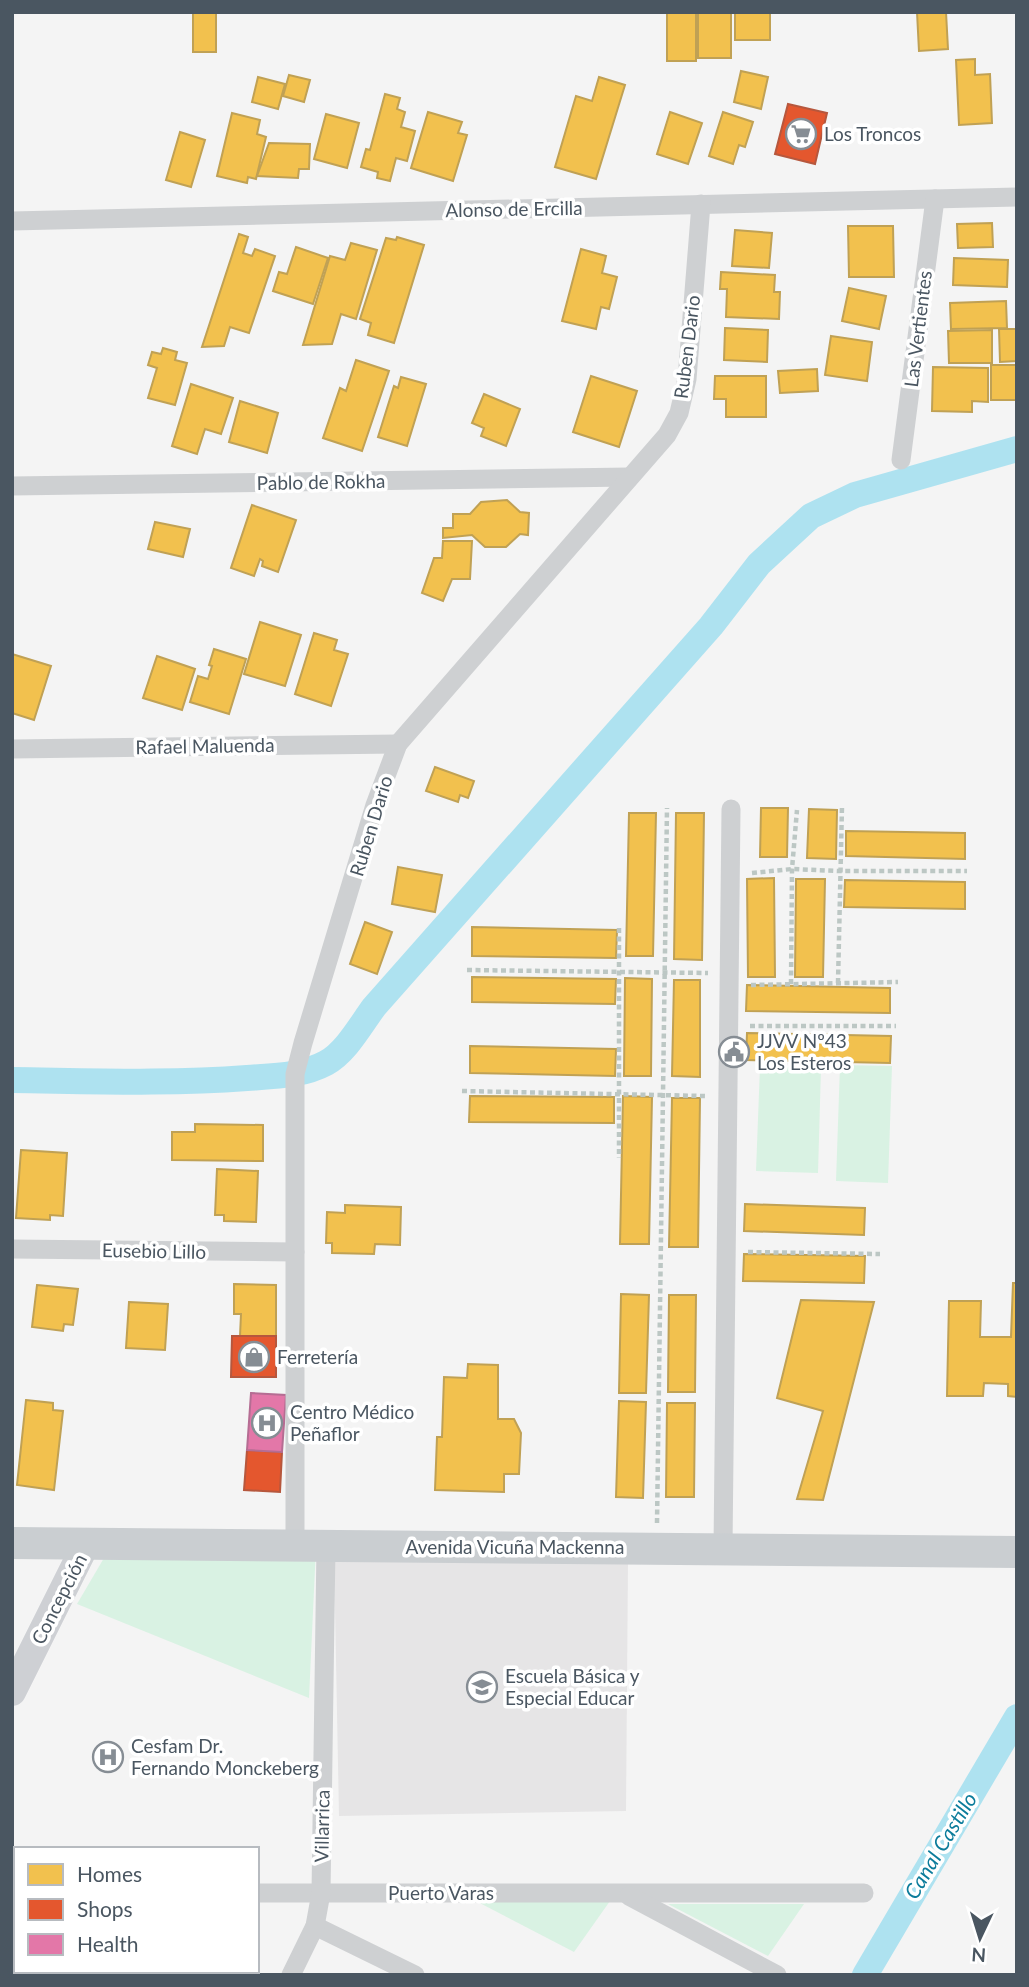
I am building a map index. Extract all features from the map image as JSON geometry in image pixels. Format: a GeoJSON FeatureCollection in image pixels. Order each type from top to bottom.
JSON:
{"type":"FeatureCollection","features":[{"type":"Feature","properties":{"kind":"main road","name":"Avenida Vicuña Mackenna"},"geometry":{"type":"LineString","coordinates":[[12,1543],[1017,1552]]}},
{"type":"Feature","properties":{"kind":"street","name":"Alonso de Ercilla"},"geometry":{"type":"LineString","coordinates":[[12,221],[1017,197]]}},
{"type":"Feature","properties":{"kind":"street","name":"Las Vertientes"},"geometry":{"type":"LineString","coordinates":[[901,460],[935,199]]}},
{"type":"Feature","properties":{"kind":"street","name":"Ruben Dario"},"geometry":{"type":"LineString","coordinates":[[311,1545],[295,1252],[295,1074],[303,1043],[375,805],[398,744],[667,435],[679,413],[687,379],[701,204]]}},
{"type":"Feature","properties":{"kind":"street","name":"Pablo de Rokha"},"geometry":{"type":"LineString","coordinates":[[12,486],[629,477]]}},
{"type":"Feature","properties":{"kind":"street","name":"Rafael Maluenda"},"geometry":{"type":"LineString","coordinates":[[12,749],[398,744]]}},
{"type":"Feature","properties":{"kind":"street"},"geometry":{"type":"LineString","coordinates":[[723,1548],[732,809]]}},
{"type":"Feature","properties":{"kind":"street","name":"Eusebio Lillo"},"geometry":{"type":"LineString","coordinates":[[12,1249],[295,1252]]}},
{"type":"Feature","properties":{"kind":"street","name":"Concepción"},"geometry":{"type":"LineString","coordinates":[[12,1692],[86,1544]]}},
{"type":"Feature","properties":{"kind":"street","name":"Villarrica"},"geometry":{"type":"LineString","coordinates":[[291,1975],[314,1926],[321,1893],[311,1545]]}},
{"type":"Feature","properties":{"kind":"street","name":"Puerto Varas"},"geometry":{"type":"LineString","coordinates":[[259,1893],[864,1893]]}},
{"type":"Feature","properties":{"kind":"street","name":"Puerto Varas"},"geometry":{"type":"LineString","coordinates":[[625,1894],[777,1975]]}},
{"type":"Feature","properties":{"kind":"street"},"geometry":{"type":"LineString","coordinates":[[314,1926],[415,1975]]}},
{"type":"Feature","properties":{"kind":"path"},"geometry":{"type":"LineString","coordinates":[[838,983],[842,806]]}},
{"type":"Feature","properties":{"kind":"path"},"geometry":{"type":"LineString","coordinates":[[656,1548],[667,808]]}},
{"type":"Feature","properties":{"kind":"path"},"geometry":{"type":"LineString","coordinates":[[792,984],[792,869],[797,810]]}},
{"type":"Feature","properties":{"kind":"path"},"geometry":{"type":"LineString","coordinates":[[730,874],[792,869],[839,872],[967,871]]}},
{"type":"Feature","properties":{"kind":"path"},"geometry":{"type":"LineString","coordinates":[[619,928],[619,1158]]}},
{"type":"Feature","properties":{"kind":"path"},"geometry":{"type":"LineString","coordinates":[[467,970],[664,972],[792,984],[898,982]]}},
{"type":"Feature","properties":{"kind":"path"},"geometry":{"type":"LineString","coordinates":[[729,1026],[896,1026]]}},
{"type":"Feature","properties":{"kind":"path"},"geometry":{"type":"LineString","coordinates":[[462,1091],[728,1096]]}},
{"type":"Feature","properties":{"kind":"path"},"geometry":{"type":"LineString","coordinates":[[726,1251],[880,1254]]}},
{"type":"Feature","properties":{"kind":"shaded area","name":"Escuela Básica y Especial Educar"},"geometry":{"type":"Polygon","coordinates":[[[334,1556],[628,1563],[626,1811],[339,1816],[334,1556]]]}},
{"type":"Feature","properties":{"kind":"green space"},"geometry":{"type":"Polygon","coordinates":[[[840,1065],[892,1066],[888,1183],[836,1181],[840,1065]]]}},
{"type":"Feature","properties":{"kind":"green space"},"geometry":{"type":"Polygon","coordinates":[[[760,1066],[821,1068],[818,1173],[756,1171],[760,1066]]]}},
{"type":"Feature","properties":{"kind":"green space"},"geometry":{"type":"Polygon","coordinates":[[[111,1546],[316,1547],[309,1698],[77,1604],[111,1546]]]}},
{"type":"Feature","properties":{"kind":"green space"},"geometry":{"type":"Polygon","coordinates":[[[474,1900],[610,1901],[574,1952],[474,1900]]]}},
{"type":"Feature","properties":{"kind":"green space"},"geometry":{"type":"Polygon","coordinates":[[[668,1904],[804,1904],[768,1956],[668,1904]]]}},
{"type":"Feature","properties":{"kind":"building: Homes"},"geometry":{"type":"Polygon","coordinates":[[[193,12],[216,12],[216,52],[193,52],[193,12]]]}},
{"type":"Feature","properties":{"kind":"building: Homes"},"geometry":{"type":"Polygon","coordinates":[[[667,12],[696,12],[696,61],[667,61],[667,12]]]}},
{"type":"Feature","properties":{"kind":"building: Homes"},"geometry":{"type":"Polygon","coordinates":[[[698,12],[731,12],[731,58],[698,58],[698,12]]]}},
{"type":"Feature","properties":{"kind":"building: Homes"},"geometry":{"type":"Polygon","coordinates":[[[735,12],[770,12],[770,40],[735,40],[735,12]]]}},
{"type":"Feature","properties":{"kind":"building: Homes"},"geometry":{"type":"Polygon","coordinates":[[[917,12],[946,12],[948,49],[919,51],[917,12]]]}},
{"type":"Feature","properties":{"kind":"building: Homes"},"geometry":{"type":"Polygon","coordinates":[[[975,59],[975,75],[990,74],[992,123],[959,125],[956,60],[975,59]]]}},
{"type":"Feature","properties":{"kind":"building: Homes"},"geometry":{"type":"Polygon","coordinates":[[[741,71],[768,77],[761,109],[734,102],[741,71]]]}},
{"type":"Feature","properties":{"kind":"building: Homes"},"geometry":{"type":"Polygon","coordinates":[[[289,75],[310,80],[304,102],[283,96],[289,75]]]}},
{"type":"Feature","properties":{"kind":"building: Homes"},"geometry":{"type":"Polygon","coordinates":[[[258,77],[285,84],[278,109],[252,102],[258,77]]]}},
{"type":"Feature","properties":{"kind":"building: Homes"},"geometry":{"type":"Polygon","coordinates":[[[599,77],[625,85],[596,179],[555,167],[576,96],[592,101],[599,77]]]}},
{"type":"Feature","properties":{"kind":"building: Homes"},"geometry":{"type":"Polygon","coordinates":[[[385,94],[400,98],[397,109],[405,112],[401,127],[415,131],[407,161],[396,158],[390,181],[377,178],[378,172],[361,167],[366,149],[370,150],[385,94]]]}},
{"type":"Feature","properties":{"kind":"building: Homes"},"geometry":{"type":"Polygon","coordinates":[[[428,112],[462,122],[458,133],[467,135],[453,181],[411,168],[428,112]]]}},
{"type":"Feature","properties":{"kind":"building: Homes"},"geometry":{"type":"Polygon","coordinates":[[[670,112],[702,123],[688,164],[657,154],[670,112]]]}},
{"type":"Feature","properties":{"kind":"building: Homes"},"geometry":{"type":"Polygon","coordinates":[[[723,112],[753,122],[745,147],[739,145],[733,164],[709,156],[723,112]]]}},
{"type":"Feature","properties":{"kind":"building: Homes"},"geometry":{"type":"Polygon","coordinates":[[[232,113],[260,120],[257,134],[266,137],[256,179],[248,177],[247,183],[217,176],[232,113]]]}},
{"type":"Feature","properties":{"kind":"building: Homes"},"geometry":{"type":"Polygon","coordinates":[[[326,114],[359,123],[347,168],[314,159],[326,114]]]}},
{"type":"Feature","properties":{"kind":"building: Homes"},"geometry":{"type":"Polygon","coordinates":[[[180,132],[205,140],[191,187],[166,180],[180,132]]]}},
{"type":"Feature","properties":{"kind":"building: Homes"},"geometry":{"type":"Polygon","coordinates":[[[269,143],[310,144],[309,169],[299,169],[298,178],[257,176],[269,143]]]}},
{"type":"Feature","properties":{"kind":"building: Homes"},"geometry":{"type":"Polygon","coordinates":[[[992,223],[993,247],[958,248],[957,224],[992,223]]]}},
{"type":"Feature","properties":{"kind":"building: Homes"},"geometry":{"type":"Polygon","coordinates":[[[848,226],[893,226],[894,277],[849,277],[848,226]]]}},
{"type":"Feature","properties":{"kind":"building: Homes"},"geometry":{"type":"Polygon","coordinates":[[[735,230],[772,233],[769,268],[732,266],[735,230]]]}},
{"type":"Feature","properties":{"kind":"building: Homes"},"geometry":{"type":"Polygon","coordinates":[[[239,234],[248,237],[243,253],[252,256],[255,249],[275,256],[249,333],[230,327],[224,346],[202,347],[239,234]]]}},
{"type":"Feature","properties":{"kind":"building: Homes"},"geometry":{"type":"Polygon","coordinates":[[[397,237],[424,245],[394,343],[368,335],[371,323],[360,319],[386,238],[396,240],[397,237]]]}},
{"type":"Feature","properties":{"kind":"building: Homes"},"geometry":{"type":"Polygon","coordinates":[[[351,243],[377,250],[356,319],[341,314],[332,344],[303,345],[330,256],[345,260],[351,243]]]}},
{"type":"Feature","properties":{"kind":"building: Homes"},"geometry":{"type":"Polygon","coordinates":[[[296,247],[328,258],[313,304],[273,291],[279,272],[287,274],[296,247]]]}},
{"type":"Feature","properties":{"kind":"building: Homes"},"geometry":{"type":"Polygon","coordinates":[[[581,249],[606,256],[602,273],[617,277],[609,309],[601,307],[596,329],[562,321],[581,249]]]}},
{"type":"Feature","properties":{"kind":"building: Homes"},"geometry":{"type":"Polygon","coordinates":[[[954,258],[1008,260],[1007,287],[953,285],[954,258]]]}},
{"type":"Feature","properties":{"kind":"building: Homes"},"geometry":{"type":"Polygon","coordinates":[[[721,272],[775,275],[774,292],[780,292],[779,319],[726,317],[727,289],[720,289],[721,272]]]}},
{"type":"Feature","properties":{"kind":"building: Homes"},"geometry":{"type":"Polygon","coordinates":[[[849,288],[886,296],[879,329],[842,321],[849,288]]]}},
{"type":"Feature","properties":{"kind":"building: Homes"},"geometry":{"type":"Polygon","coordinates":[[[1006,301],[1007,328],[951,329],[950,303],[1006,301]]]}},
{"type":"Feature","properties":{"kind":"building: Homes"},"geometry":{"type":"Polygon","coordinates":[[[725,328],[768,330],[767,362],[724,360],[725,328]]]}},
{"type":"Feature","properties":{"kind":"building: Homes"},"geometry":{"type":"Polygon","coordinates":[[[999,329],[1017,329],[1017,361],[1000,362],[999,329]]]}},
{"type":"Feature","properties":{"kind":"building: Homes"},"geometry":{"type":"Polygon","coordinates":[[[992,330],[992,363],[949,363],[948,331],[992,330]]]}},
{"type":"Feature","properties":{"kind":"building: Homes"},"geometry":{"type":"Polygon","coordinates":[[[831,336],[872,342],[867,381],[825,375],[831,336]]]}},
{"type":"Feature","properties":{"kind":"building: Homes"},"geometry":{"type":"Polygon","coordinates":[[[163,348],[177,352],[175,360],[187,363],[175,405],[148,398],[157,368],[148,365],[152,352],[161,354],[163,348]]]}},
{"type":"Feature","properties":{"kind":"building: Homes"},"geometry":{"type":"Polygon","coordinates":[[[356,360],[389,371],[362,451],[323,438],[340,388],[346,391],[356,360]]]}},
{"type":"Feature","properties":{"kind":"building: Homes"},"geometry":{"type":"Polygon","coordinates":[[[991,365],[1017,365],[1017,400],[991,400],[991,365]]]}},
{"type":"Feature","properties":{"kind":"building: Homes"},"geometry":{"type":"Polygon","coordinates":[[[933,367],[988,368],[988,402],[972,401],[972,412],[932,411],[933,367]]]}},
{"type":"Feature","properties":{"kind":"building: Homes"},"geometry":{"type":"Polygon","coordinates":[[[817,369],[818,391],[780,393],[778,371],[817,369]]]}},
{"type":"Feature","properties":{"kind":"building: Homes"},"geometry":{"type":"Polygon","coordinates":[[[591,376],[637,391],[619,447],[573,432],[591,376]]]}},
{"type":"Feature","properties":{"kind":"building: Homes"},"geometry":{"type":"Polygon","coordinates":[[[715,376],[766,376],[766,417],[726,417],[726,399],[714,399],[715,376]]]}},
{"type":"Feature","properties":{"kind":"building: Homes"},"geometry":{"type":"Polygon","coordinates":[[[401,377],[426,384],[407,446],[378,437],[394,386],[398,388],[401,377]]]}},
{"type":"Feature","properties":{"kind":"building: Homes"},"geometry":{"type":"Polygon","coordinates":[[[191,384],[233,398],[221,434],[205,429],[197,454],[172,446],[191,384]]]}},
{"type":"Feature","properties":{"kind":"building: Homes"},"geometry":{"type":"Polygon","coordinates":[[[484,394],[520,409],[506,446],[481,436],[484,428],[472,423],[484,394]]]}},
{"type":"Feature","properties":{"kind":"building: Homes"},"geometry":{"type":"Polygon","coordinates":[[[240,401],[278,413],[267,453],[229,442],[240,401]]]}},
{"type":"Feature","properties":{"kind":"building: Homes"},"geometry":{"type":"Polygon","coordinates":[[[507,500],[520,512],[529,513],[528,535],[520,534],[506,547],[485,547],[472,535],[443,538],[443,528],[453,528],[453,514],[470,514],[481,502],[507,500]]]}},
{"type":"Feature","properties":{"kind":"building: Homes"},"geometry":{"type":"Polygon","coordinates":[[[252,505],[296,520],[278,572],[262,566],[263,561],[260,559],[254,576],[231,568],[252,505]]]}},
{"type":"Feature","properties":{"kind":"building: Homes"},"geometry":{"type":"Polygon","coordinates":[[[155,522],[190,529],[183,557],[148,549],[155,522]]]}},
{"type":"Feature","properties":{"kind":"building: Homes"},"geometry":{"type":"Polygon","coordinates":[[[443,541],[472,541],[470,579],[452,579],[443,601],[422,593],[434,558],[442,558],[443,541]]]}},
{"type":"Feature","properties":{"kind":"building: Homes"},"geometry":{"type":"Polygon","coordinates":[[[260,622],[301,635],[285,686],[244,674],[260,622]]]}},
{"type":"Feature","properties":{"kind":"building: Homes"},"geometry":{"type":"Polygon","coordinates":[[[314,633],[337,640],[334,650],[348,654],[331,706],[295,694],[314,633]]]}},
{"type":"Feature","properties":{"kind":"building: Homes"},"geometry":{"type":"Polygon","coordinates":[[[214,649],[246,659],[229,714],[190,702],[198,676],[208,679],[214,649]]]}},
{"type":"Feature","properties":{"kind":"building: Homes"},"geometry":{"type":"Polygon","coordinates":[[[12,654],[51,666],[34,720],[12,713],[12,654]]]}},
{"type":"Feature","properties":{"kind":"building: Homes"},"geometry":{"type":"Polygon","coordinates":[[[157,656],[195,669],[182,710],[143,698],[157,656]]]}},
{"type":"Feature","properties":{"kind":"building: Homes"},"geometry":{"type":"Polygon","coordinates":[[[435,767],[474,781],[468,798],[460,795],[458,802],[426,791],[435,767]]]}},
{"type":"Feature","properties":{"kind":"building: Homes"},"geometry":{"type":"Polygon","coordinates":[[[761,808],[788,808],[787,857],[760,857],[761,808]]]}},
{"type":"Feature","properties":{"kind":"building: Homes"},"geometry":{"type":"Polygon","coordinates":[[[809,809],[837,810],[836,859],[807,858],[809,809]]]}},
{"type":"Feature","properties":{"kind":"building: Homes"},"geometry":{"type":"Polygon","coordinates":[[[629,813],[656,813],[653,956],[626,956],[629,813]]]}},
{"type":"Feature","properties":{"kind":"building: Homes"},"geometry":{"type":"Polygon","coordinates":[[[676,813],[704,813],[702,960],[674,959],[676,813]]]}},
{"type":"Feature","properties":{"kind":"building: Homes"},"geometry":{"type":"Polygon","coordinates":[[[846,831],[965,833],[965,859],[846,856],[846,831]]]}},
{"type":"Feature","properties":{"kind":"building: Homes"},"geometry":{"type":"Polygon","coordinates":[[[398,867],[442,875],[435,912],[392,904],[398,867]]]}},
{"type":"Feature","properties":{"kind":"building: Homes"},"geometry":{"type":"Polygon","coordinates":[[[774,878],[775,977],[748,977],[747,879],[774,878]]]}},
{"type":"Feature","properties":{"kind":"building: Homes"},"geometry":{"type":"Polygon","coordinates":[[[796,879],[825,879],[823,977],[795,977],[796,879]]]}},
{"type":"Feature","properties":{"kind":"building: Homes"},"geometry":{"type":"Polygon","coordinates":[[[845,880],[965,882],[965,909],[844,907],[845,880]]]}},
{"type":"Feature","properties":{"kind":"building: Homes"},"geometry":{"type":"Polygon","coordinates":[[[365,922],[392,932],[377,974],[350,964],[365,922]]]}},
{"type":"Feature","properties":{"kind":"building: Homes"},"geometry":{"type":"Polygon","coordinates":[[[472,927],[617,930],[616,958],[472,956],[472,927]]]}},
{"type":"Feature","properties":{"kind":"building: Homes"},"geometry":{"type":"Polygon","coordinates":[[[472,977],[616,979],[615,1004],[472,1002],[472,977]]]}},
{"type":"Feature","properties":{"kind":"building: Homes"},"geometry":{"type":"Polygon","coordinates":[[[625,978],[652,979],[651,1076],[624,1076],[625,978]]]}},
{"type":"Feature","properties":{"kind":"building: Homes"},"geometry":{"type":"Polygon","coordinates":[[[674,980],[700,980],[700,1077],[672,1076],[674,980]]]}},
{"type":"Feature","properties":{"kind":"building: Homes"},"geometry":{"type":"Polygon","coordinates":[[[747,985],[890,988],[890,1013],[746,1011],[747,985]]]}},
{"type":"Feature","properties":{"kind":"building: Homes"},"geometry":{"type":"Polygon","coordinates":[[[747,1033],[891,1036],[890,1063],[746,1060],[747,1033]]]}},
{"type":"Feature","properties":{"kind":"building: Homes"},"geometry":{"type":"Polygon","coordinates":[[[470,1046],[616,1049],[615,1076],[470,1073],[470,1046]]]}},
{"type":"Feature","properties":{"kind":"building: Homes"},"geometry":{"type":"Polygon","coordinates":[[[470,1096],[614,1097],[614,1123],[469,1122],[470,1096]]]}},
{"type":"Feature","properties":{"kind":"building: Homes"},"geometry":{"type":"Polygon","coordinates":[[[623,1096],[652,1097],[649,1244],[620,1244],[623,1096]]]}},
{"type":"Feature","properties":{"kind":"building: Homes"},"geometry":{"type":"Polygon","coordinates":[[[672,1098],[700,1098],[698,1247],[669,1247],[672,1098]]]}},
{"type":"Feature","properties":{"kind":"building: Homes"},"geometry":{"type":"Polygon","coordinates":[[[195,1124],[263,1125],[263,1161],[172,1160],[172,1132],[195,1132],[195,1124]]]}},
{"type":"Feature","properties":{"kind":"building: Homes"},"geometry":{"type":"Polygon","coordinates":[[[21,1150],[67,1153],[63,1216],[50,1215],[50,1220],[16,1218],[21,1150]]]}},
{"type":"Feature","properties":{"kind":"building: Homes"},"geometry":{"type":"Polygon","coordinates":[[[217,1169],[258,1171],[256,1222],[224,1221],[224,1215],[215,1215],[217,1169]]]}},
{"type":"Feature","properties":{"kind":"building: Homes"},"geometry":{"type":"Polygon","coordinates":[[[745,1204],[865,1208],[864,1235],[744,1231],[745,1204]]]}},
{"type":"Feature","properties":{"kind":"building: Homes"},"geometry":{"type":"Polygon","coordinates":[[[345,1205],[401,1207],[400,1245],[375,1244],[374,1254],[332,1253],[332,1243],[326,1243],[327,1212],[345,1213],[345,1205]]]}},
{"type":"Feature","properties":{"kind":"building: Homes"},"geometry":{"type":"Polygon","coordinates":[[[744,1254],[865,1256],[864,1283],[743,1281],[744,1254]]]}},
{"type":"Feature","properties":{"kind":"building: Homes"},"geometry":{"type":"Polygon","coordinates":[[[1013,1283],[1017,1283],[1017,1397],[1008,1396],[1008,1384],[984,1383],[983,1396],[947,1396],[949,1301],[981,1301],[980,1337],[1011,1337],[1013,1283]]]}},
{"type":"Feature","properties":{"kind":"building: Homes"},"geometry":{"type":"Polygon","coordinates":[[[234,1284],[276,1285],[276,1336],[240,1336],[241,1314],[234,1314],[234,1284]]]}},
{"type":"Feature","properties":{"kind":"building: Homes"},"geometry":{"type":"Polygon","coordinates":[[[37,1285],[78,1289],[73,1325],[64,1324],[63,1331],[32,1327],[37,1285]]]}},
{"type":"Feature","properties":{"kind":"building: Homes"},"geometry":{"type":"Polygon","coordinates":[[[621,1294],[649,1295],[646,1393],[619,1393],[621,1294]]]}},
{"type":"Feature","properties":{"kind":"building: Homes"},"geometry":{"type":"Polygon","coordinates":[[[669,1295],[696,1295],[695,1392],[668,1392],[669,1295]]]}},
{"type":"Feature","properties":{"kind":"building: Homes"},"geometry":{"type":"Polygon","coordinates":[[[801,1300],[874,1302],[823,1500],[797,1499],[823,1411],[777,1398],[801,1300]]]}},
{"type":"Feature","properties":{"kind":"building: Homes"},"geometry":{"type":"Polygon","coordinates":[[[129,1302],[168,1304],[165,1350],[126,1348],[129,1302]]]}},
{"type":"Feature","properties":{"kind":"building: Homes"},"geometry":{"type":"Polygon","coordinates":[[[468,1364],[498,1365],[498,1419],[514,1419],[521,1433],[519,1474],[504,1474],[504,1492],[435,1490],[437,1437],[442,1437],[444,1377],[467,1378],[468,1364]]]}},
{"type":"Feature","properties":{"kind":"building: Homes"},"geometry":{"type":"Polygon","coordinates":[[[26,1400],[53,1403],[53,1410],[63,1411],[54,1490],[17,1485],[26,1400]]]}},
{"type":"Feature","properties":{"kind":"building: Homes"},"geometry":{"type":"Polygon","coordinates":[[[619,1401],[646,1402],[643,1498],[616,1497],[619,1401]]]}},
{"type":"Feature","properties":{"kind":"building: Homes"},"geometry":{"type":"Polygon","coordinates":[[[667,1403],[695,1403],[694,1497],[666,1497],[667,1403]]]}},
{"type":"Feature","properties":{"kind":"building: Shops","name":"Los Troncos"},"geometry":{"type":"Polygon","coordinates":[[[788,104],[827,113],[815,164],[775,154],[788,104]]]}},
{"type":"Feature","properties":{"kind":"building: Shops","name":"Ferretería"},"geometry":{"type":"Polygon","coordinates":[[[232,1336],[276,1336],[276,1377],[231,1377],[232,1336]]]}},
{"type":"Feature","properties":{"kind":"building: Shops"},"geometry":{"type":"Polygon","coordinates":[[[247,1450],[282,1452],[280,1492],[244,1490],[247,1450]]]}},
{"type":"Feature","properties":{"kind":"building: Health","name":"Centro Médico Peñaflor"},"geometry":{"type":"Polygon","coordinates":[[[251,1393],[286,1395],[282,1452],[247,1450],[251,1393]]]}},
{"type":"Feature","properties":{"kind":"waterway"},"geometry":{"type":"LineString","coordinates":[[12,1080],[218,1080],[287,1075],[326,1063],[346,1045],[374,1007],[711,626],[759,564],[811,516],[855,495],[1017,449]]}},
{"type":"Feature","properties":{"kind":"waterway","name":"Canal Castillo"},"geometry":{"type":"LineString","coordinates":[[865,1975],[1017,1717]]}},
{"type":"Feature","properties":{"kind":"place","name":"Los Troncos"},"geometry":{"type":"Point","coordinates":[801,134]}},
{"type":"Feature","properties":{"kind":"place","name":"JJVV Nº43 Los Esteros"},"geometry":{"type":"Point","coordinates":[734,1052]}},
{"type":"Feature","properties":{"kind":"place","name":"Ferretería"},"geometry":{"type":"Point","coordinates":[254,1357]}},
{"type":"Feature","properties":{"kind":"place","name":"Centro Médico Peñaflor"},"geometry":{"type":"Point","coordinates":[267,1423]}},
{"type":"Feature","properties":{"kind":"place","name":"Escuela Básica y Especial Educar"},"geometry":{"type":"Point","coordinates":[482,1687]}},
{"type":"Feature","properties":{"kind":"place","name":"Cesfam Dr. Fernando Monckeberg"},"geometry":{"type":"Point","coordinates":[108,1757]}}]}
